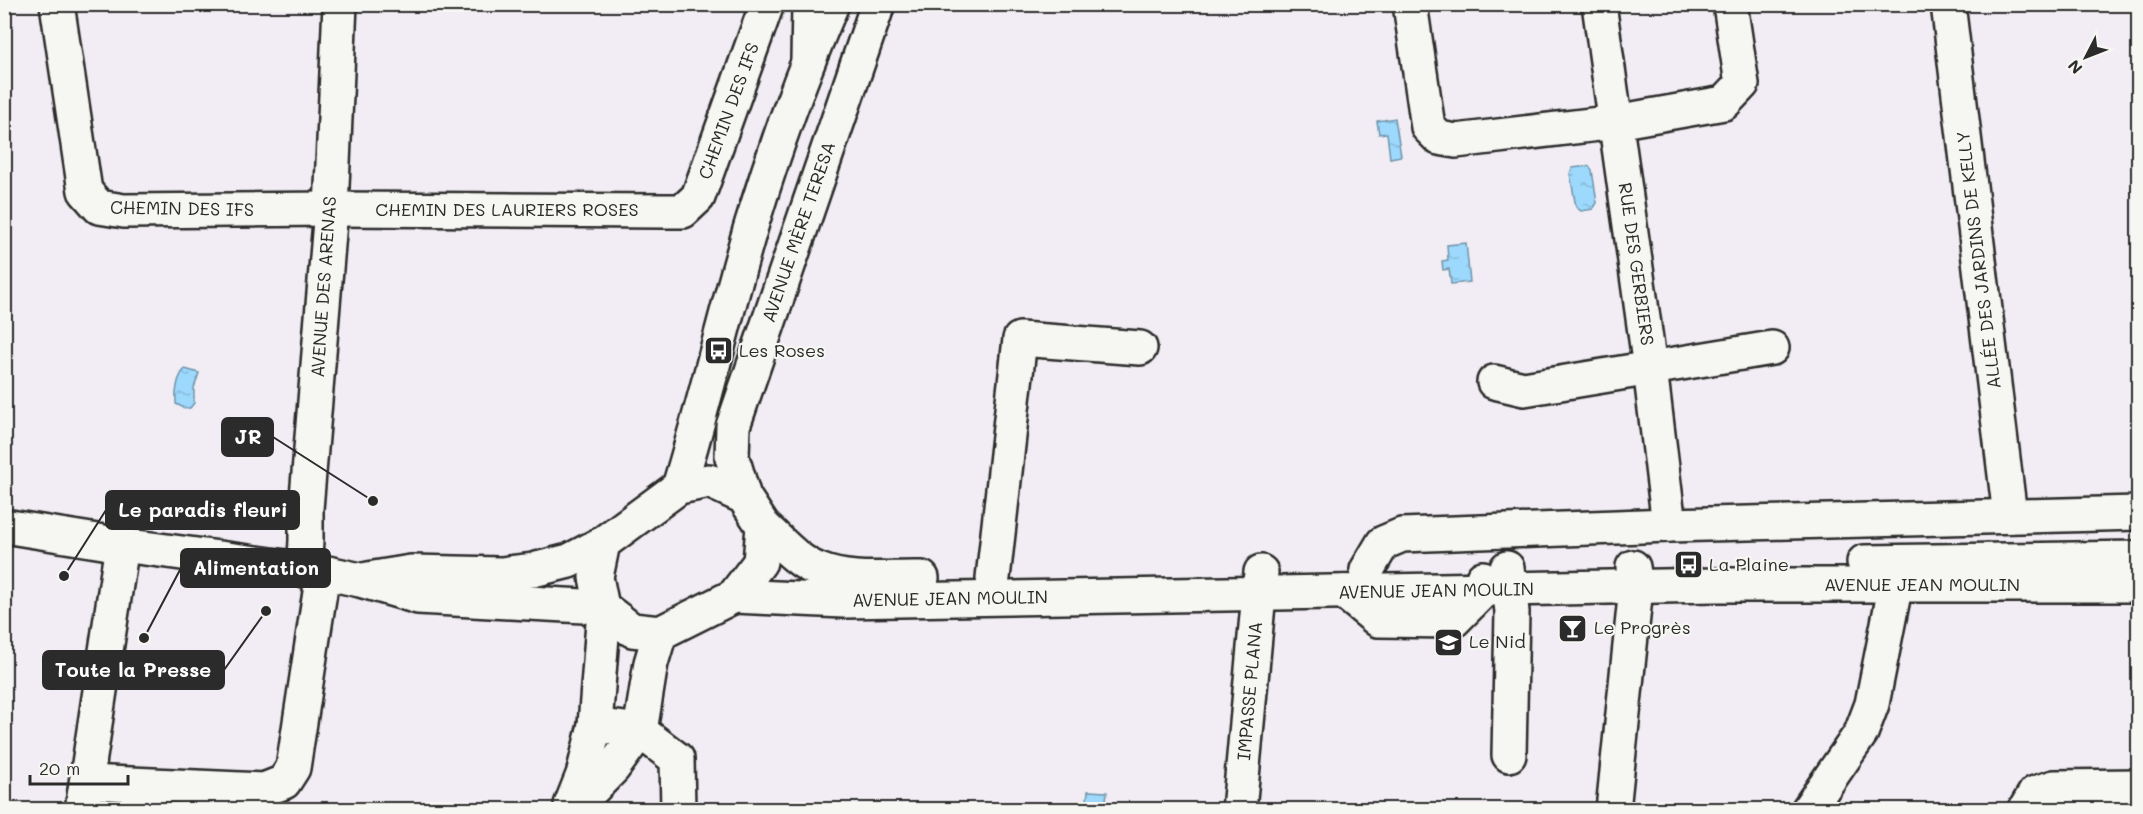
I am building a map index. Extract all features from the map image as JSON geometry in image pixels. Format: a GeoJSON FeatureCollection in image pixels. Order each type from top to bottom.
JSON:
{"type":"FeatureCollection","features":[{"type":"Feature","properties":{"kind":"street","name":"CHEMIN DES IFS"},"geometry":{"type":"LineString","coordinates":[[57,4],[86,191],[99,207],[124,211],[330,209]]}},
{"type":"Feature","properties":{"kind":"street","name":"AVENUE DES ARENAS"},"geometry":{"type":"LineString","coordinates":[[84,796],[264,790],[284,782],[293,768],[313,571],[306,541],[306,509],[330,209],[340,4]]}},
{"type":"Feature","properties":{"kind":"street","name":"CHEMIN DES IFS"},"geometry":{"type":"LineString","coordinates":[[682,211],[698,198],[768,4]]}},
{"type":"Feature","properties":{"kind":"street"},"geometry":{"type":"LineString","coordinates":[[808,61],[809,4]]}},
{"type":"Feature","properties":{"kind":"street"},"geometry":{"type":"LineString","coordinates":[[679,487],[701,415],[752,223],[808,61],[832,4]]}},
{"type":"Feature","properties":{"kind":"street","name":"AVENUE MÈRE TERESA"},"geometry":{"type":"LineString","coordinates":[[744,496],[732,457],[733,426],[878,4]]}},
{"type":"Feature","properties":{"kind":"street"},"geometry":{"type":"LineString","coordinates":[[1410,4],[1428,127],[1439,138],[1456,141],[1616,122],[1724,103],[1742,84],[1730,4]]}},
{"type":"Feature","properties":{"kind":"street","name":"RUE DES GERBIERS"},"geometry":{"type":"LineString","coordinates":[[1599,4],[1670,525]]}},
{"type":"Feature","properties":{"kind":"street","name":"ALLÉE DES JARDINS DE KELLY"},"geometry":{"type":"LineString","coordinates":[[1948,4],[2010,516]]}},
{"type":"Feature","properties":{"kind":"street","name":"CHEMIN DES LAURIERS ROSES"},"geometry":{"type":"LineString","coordinates":[[330,209],[682,211]]}},
{"type":"Feature","properties":{"kind":"street"},"geometry":{"type":"LineString","coordinates":[[993,578],[1020,339],[1140,348]]}},
{"type":"Feature","properties":{"kind":"street"},"geometry":{"type":"LineString","coordinates":[[1494,382],[1524,389],[1772,348]]}},
{"type":"Feature","properties":{"kind":"street"},"geometry":{"type":"LineString","coordinates":[[4,526],[313,571],[360,580],[418,597],[603,608],[632,630],[660,633],[734,596],[760,562],[763,526],[744,496],[709,481],[679,487],[603,543],[569,561],[533,570],[501,574],[411,572],[360,580]]}},
{"type":"Feature","properties":{"kind":"street","name":"AVENUE JEAN MOULIN"},"geometry":{"type":"LineString","coordinates":[[1367,570],[1383,543],[1402,535],[1670,525],[2139,513]]}},
{"type":"Feature","properties":{"kind":"street","name":"AVENUE JEAN MOULIN"},"geometry":{"type":"LineString","coordinates":[[763,526],[795,556],[817,570],[844,577],[1259,583],[1344,592],[1496,579],[1898,573],[2139,558]]}},
{"type":"Feature","properties":{"kind":"street"},"geometry":{"type":"LineString","coordinates":[[571,810],[583,775],[595,725],[603,608],[596,577],[603,543]]}},
{"type":"Feature","properties":{"kind":"street"},"geometry":{"type":"LineString","coordinates":[[84,796],[122,545]]}},
{"type":"Feature","properties":{"kind":"street","name":"AVENUE JEAN MOULIN"},"geometry":{"type":"LineString","coordinates":[[734,596],[844,601],[1259,583],[1367,570],[1496,579]]}},
{"type":"Feature","properties":{"kind":"street"},"geometry":{"type":"LineString","coordinates":[[1808,810],[1861,733],[1872,704],[1898,573]]}},
{"type":"Feature","properties":{"kind":"street","name":"AVENUE JEAN MOULIN"},"geometry":{"type":"LineString","coordinates":[[1898,573],[2139,585]]}},
{"type":"Feature","properties":{"kind":"street"},"geometry":{"type":"LineString","coordinates":[[1613,810],[1634,577]]}},
{"type":"Feature","properties":{"kind":"street"},"geometry":{"type":"LineString","coordinates":[[1496,579],[1512,612],[1509,755]]}},
{"type":"Feature","properties":{"kind":"street","name":"IMPASSE PLANA"},"geometry":{"type":"LineString","coordinates":[[1239,810],[1259,583]]}},
{"type":"Feature","properties":{"kind":"street"},"geometry":{"type":"LineString","coordinates":[[571,810],[613,768],[640,731],[651,663],[660,633]]}},
{"type":"Feature","properties":{"kind":"street"},"geometry":{"type":"LineString","coordinates":[[595,725],[640,731],[677,759],[678,810]]}},
{"type":"Feature","properties":{"kind":"street"},"geometry":{"type":"LineString","coordinates":[[2025,810],[2035,794],[2054,787],[2139,786]]}},
{"type":"Feature","properties":{"kind":"water"},"geometry":{"type":"Polygon","coordinates":[[[1395,118],[1401,156],[1390,158],[1387,133],[1379,134],[1377,121],[1395,118]]]}},
{"type":"Feature","properties":{"kind":"water"},"geometry":{"type":"Polygon","coordinates":[[[1589,166],[1592,170],[1597,203],[1593,209],[1581,211],[1576,207],[1570,174],[1572,168],[1589,166]]]}},
{"type":"Feature","properties":{"kind":"water"},"geometry":{"type":"Polygon","coordinates":[[[1466,243],[1470,282],[1451,284],[1449,269],[1443,270],[1442,261],[1448,260],[1447,245],[1466,243]]]}},
{"type":"Feature","properties":{"kind":"water"},"geometry":{"type":"Polygon","coordinates":[[[185,369],[199,373],[194,388],[194,403],[190,408],[176,404],[177,385],[185,369]]]}},
{"type":"Feature","properties":{"kind":"water"},"geometry":{"type":"Polygon","coordinates":[[[1088,791],[1107,792],[1105,809],[1086,809],[1088,791]]]}},
{"type":"Feature","properties":{"kind":"place","name":"Les Roses"},"geometry":{"type":"Point","coordinates":[718,351]}},
{"type":"Feature","properties":{"kind":"place","name":"JR"},"geometry":{"type":"Point","coordinates":[373,501]}},
{"type":"Feature","properties":{"kind":"place","name":"La Plaine"},"geometry":{"type":"Point","coordinates":[1688,565]}},
{"type":"Feature","properties":{"kind":"place","name":"Le paradis fleuri"},"geometry":{"type":"Point","coordinates":[64,576]}},
{"type":"Feature","properties":{"kind":"place","name":"Toute la Presse"},"geometry":{"type":"Point","coordinates":[266,611]}},
{"type":"Feature","properties":{"kind":"place","name":"Le Progrès"},"geometry":{"type":"Point","coordinates":[1573,628]}},
{"type":"Feature","properties":{"kind":"place","name":"Alimentation"},"geometry":{"type":"Point","coordinates":[144,638]}},
{"type":"Feature","properties":{"kind":"place","name":"Le Nid"},"geometry":{"type":"Point","coordinates":[1448,642]}}]}
